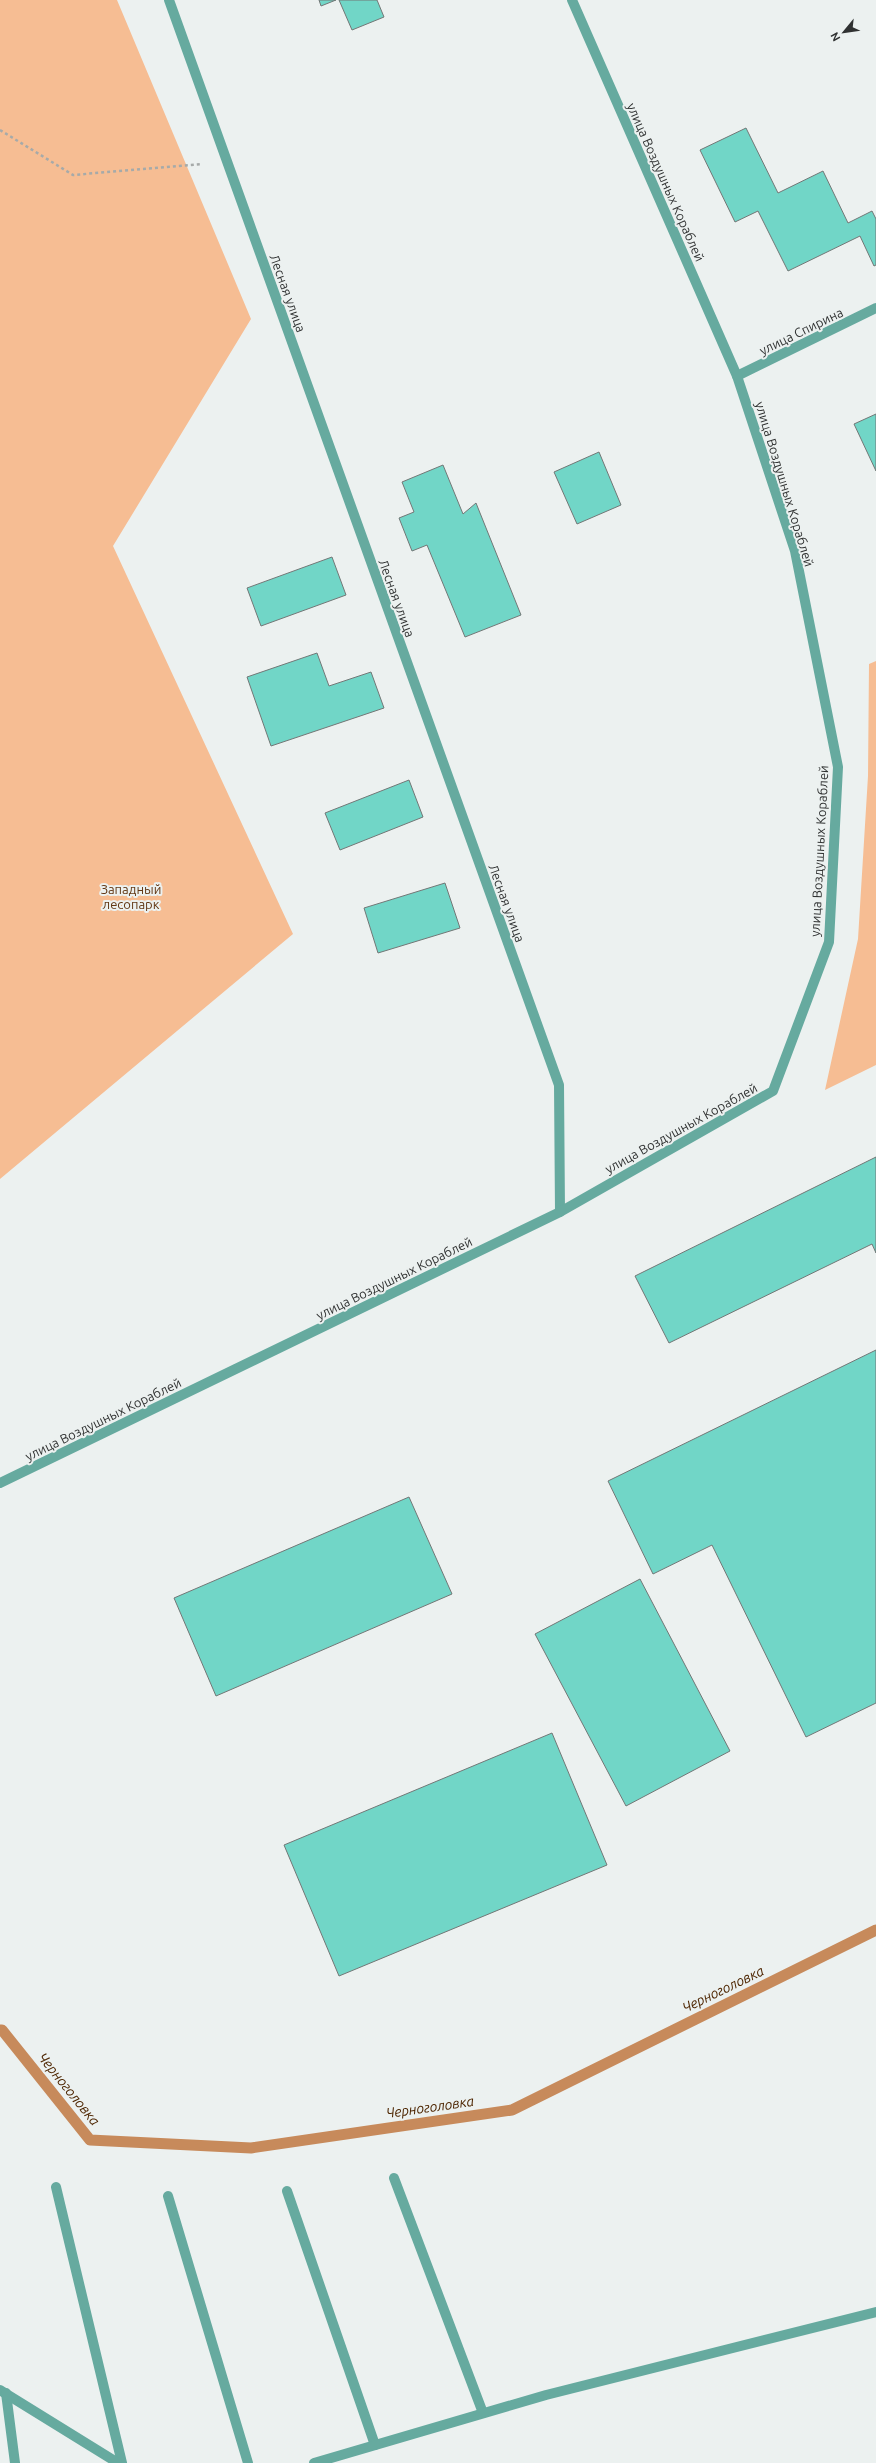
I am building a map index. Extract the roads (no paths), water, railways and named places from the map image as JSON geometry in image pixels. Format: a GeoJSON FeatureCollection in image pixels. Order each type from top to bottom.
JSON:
{"type":"FeatureCollection","features":[{"type":"Feature","properties":{"kind":"street","name":"Лесная улица"},"geometry":{"type":"LineString","coordinates":[[169,0],[558,1084],[560,1212]]}},
{"type":"Feature","properties":{"kind":"street","name":"улица Воздушных Кораблей"},"geometry":{"type":"LineString","coordinates":[[0,1483],[560,1212],[773,1092],[829,942],[838,767],[795,552],[737,376],[572,0]]}},
{"type":"Feature","properties":{"kind":"street","name":"улица Спирина"},"geometry":{"type":"LineString","coordinates":[[737,376],[876,308]]}},
{"type":"Feature","properties":{"kind":"street"},"geometry":{"type":"LineString","coordinates":[[394,2178],[483,2413]]}},
{"type":"Feature","properties":{"kind":"street"},"geometry":{"type":"LineString","coordinates":[[56,2187],[122,2463]]}},
{"type":"Feature","properties":{"kind":"street"},"geometry":{"type":"LineString","coordinates":[[287,2191],[375,2445]]}},
{"type":"Feature","properties":{"kind":"street"},"geometry":{"type":"LineString","coordinates":[[168,2196],[248,2463]]}},
{"type":"Feature","properties":{"kind":"street"},"geometry":{"type":"LineString","coordinates":[[314,2463],[554,2393],[876,2312]]}},
{"type":"Feature","properties":{"kind":"street"},"geometry":{"type":"LineString","coordinates":[[3,2391],[15,2463]]}},
{"type":"Feature","properties":{"kind":"street"},"geometry":{"type":"LineString","coordinates":[[3,2391],[118,2463]]}},
{"type":"Feature","properties":{"kind":"waterway","name":"Черноголовка"},"geometry":{"type":"LineString","coordinates":[[0,2030],[2,2030],[90,2140],[251,2148],[512,2110],[876,1930]]}},
{"type":"Feature","properties":{"kind":"park label","name":"Западный лесопарк"},"geometry":{"type":"Point","coordinates":[131,896]}}]}
